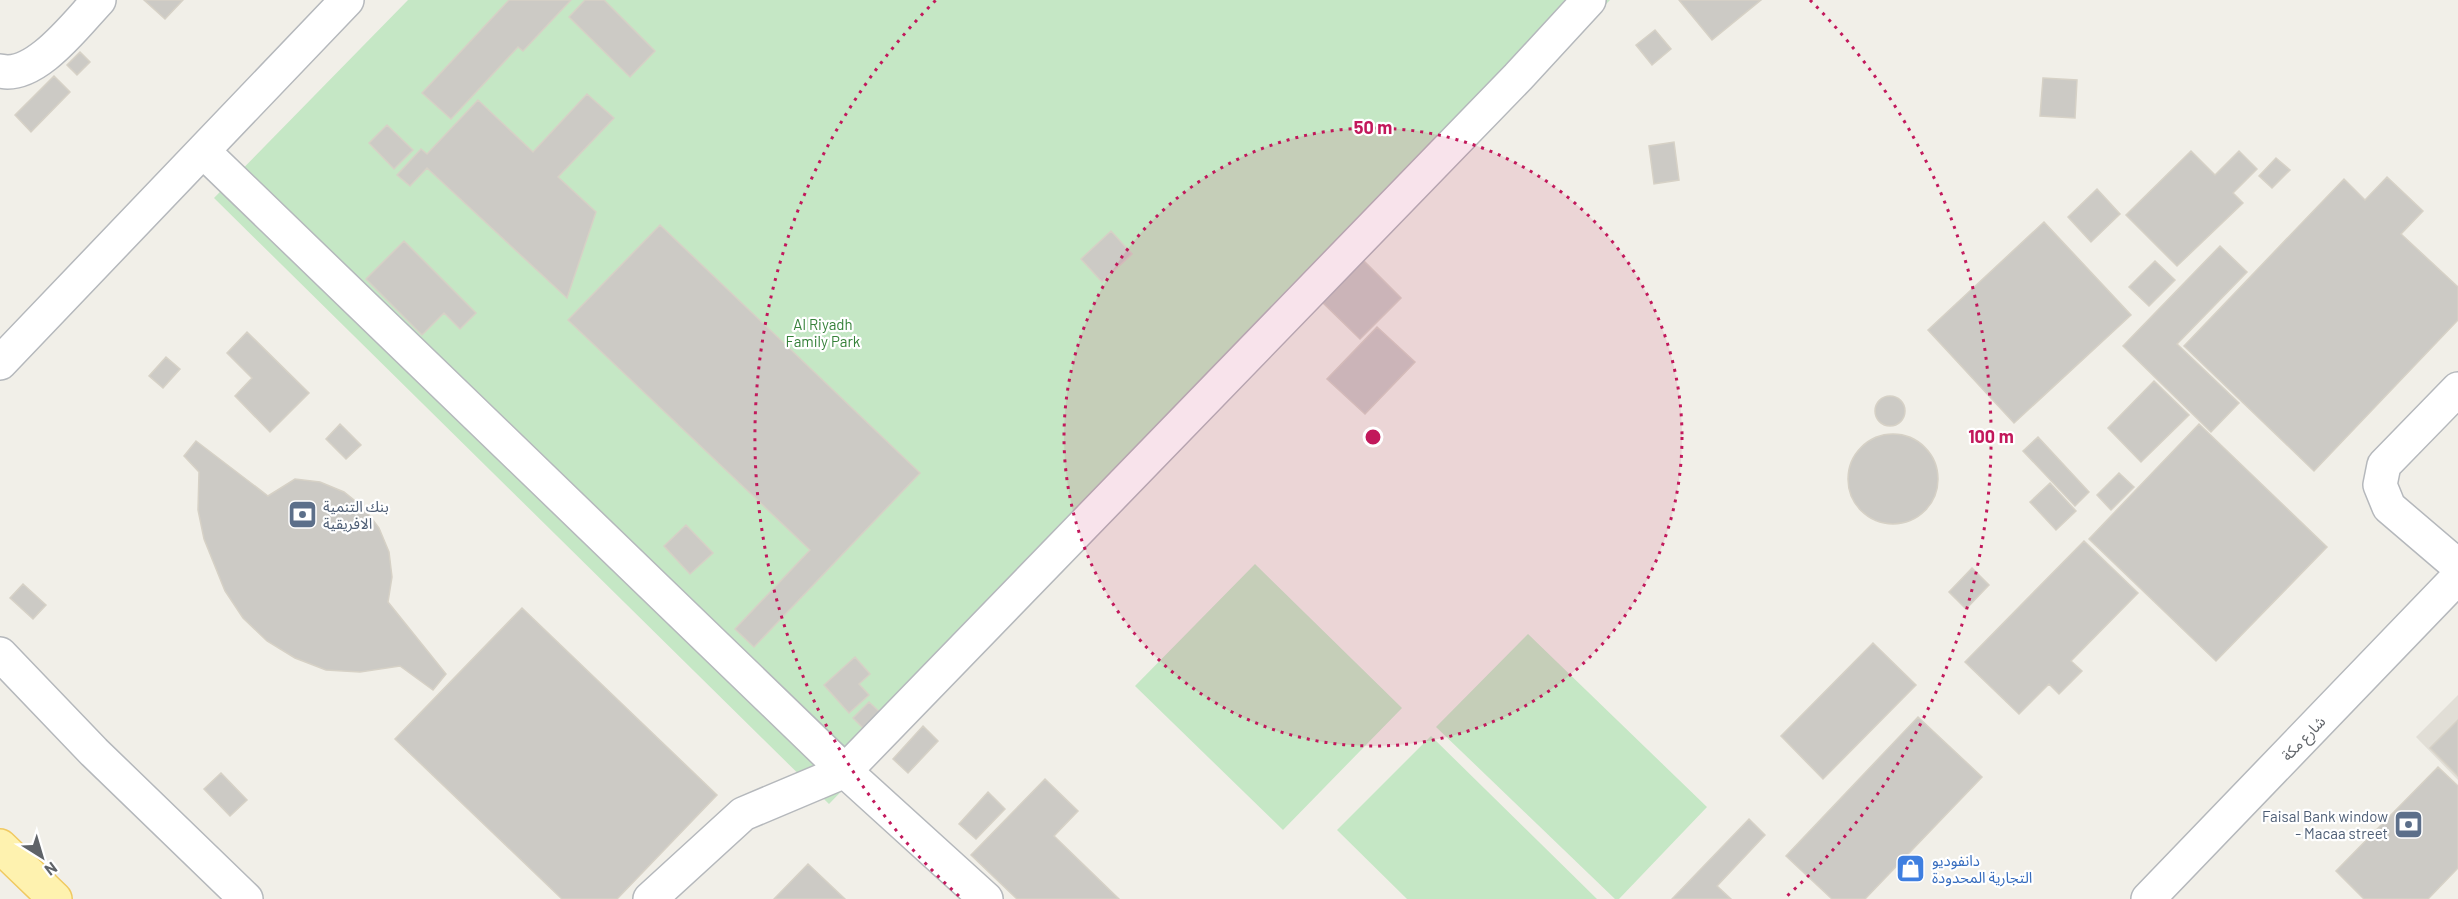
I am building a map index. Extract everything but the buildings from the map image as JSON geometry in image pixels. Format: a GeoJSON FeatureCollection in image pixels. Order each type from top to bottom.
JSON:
{"type":"FeatureCollection","features":[{"type":"Feature","properties":{"kind":"main road"},"geometry":{"type":"LineString","coordinates":[[0,846],[55,899]]}},
{"type":"Feature","properties":{"kind":"street"},"geometry":{"type":"LineString","coordinates":[[0,71],[18,72],[39,61],[99,0]]}},
{"type":"Feature","properties":{"kind":"street"},"geometry":{"type":"LineString","coordinates":[[0,363],[346,0]]}},
{"type":"Feature","properties":{"kind":"street"},"geometry":{"type":"LineString","coordinates":[[650,899],[743,814],[845,771],[1510,86],[1589,0]]}},
{"type":"Feature","properties":{"kind":"street"},"geometry":{"type":"LineString","coordinates":[[203,151],[845,771],[986,899]]}},
{"type":"Feature","properties":{"kind":"street"},"geometry":{"type":"LineString","coordinates":[[2458,389],[2384,465],[2380,485],[2389,507],[2458,566]]}},
{"type":"Feature","properties":{"kind":"street","name":"شارع مكة"},"geometry":{"type":"LineString","coordinates":[[2148,899],[2458,577]]}},
{"type":"Feature","properties":{"kind":"street"},"geometry":{"type":"LineString","coordinates":[[0,654],[94,752],[246,899]]}},
{"type":"Feature","properties":{"kind":"shaded area"},"geometry":{"type":"Polygon","coordinates":[[[2458,695],[2458,780],[2416,737],[2458,695]]]}},
{"type":"Feature","properties":{"kind":"green space","name":"Al Riyadh Family Park"},"geometry":{"type":"Polygon","coordinates":[[[408,0],[1610,0],[829,804],[214,198],[408,0]]]}},
{"type":"Feature","properties":{"kind":"green space"},"geometry":{"type":"Polygon","coordinates":[[[1255,564],[1402,708],[1283,830],[1135,686],[1255,564]]]}},
{"type":"Feature","properties":{"kind":"green space"},"geometry":{"type":"Polygon","coordinates":[[[1528,634],[1707,807],[1619,899],[1615,899],[1436,727],[1528,634]]]}},
{"type":"Feature","properties":{"kind":"green space"},"geometry":{"type":"Polygon","coordinates":[[[1431,736],[1597,899],[1407,899],[1337,830],[1431,736]]]}},
{"type":"Feature","properties":{"kind":"place","name":"بنك التنمية الافريقية"},"geometry":{"type":"Point","coordinates":[302,515]}},
{"type":"Feature","properties":{"kind":"place","name":"Faisal Bank window - Macaa street"},"geometry":{"type":"Point","coordinates":[2409,825]}},
{"type":"Feature","properties":{"kind":"place","name":"دانفوديو التجارية المحدودة"},"geometry":{"type":"Point","coordinates":[1911,869]}}]}
